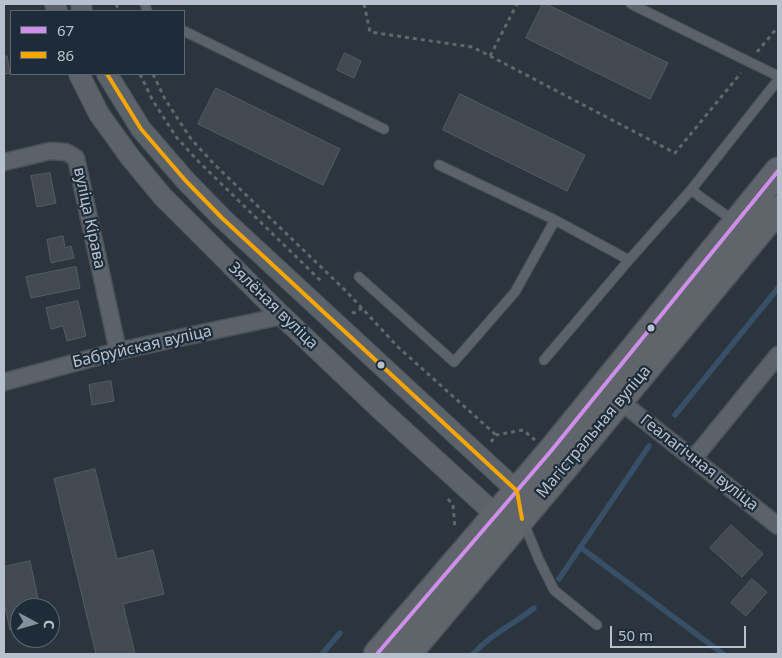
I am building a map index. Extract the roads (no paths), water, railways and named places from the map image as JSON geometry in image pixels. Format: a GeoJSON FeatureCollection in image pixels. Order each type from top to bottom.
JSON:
{"type":"FeatureCollection","features":[{"type":"Feature","properties":{"kind":"main road","name":"Магістральная вуліца"},"geometry":{"type":"LineString","coordinates":[[377,654],[551,451],[778,171]]}},
{"type":"Feature","properties":{"kind":"main road","name":"Магістральная вуліца"},"geometry":{"type":"LineString","coordinates":[[408,654],[778,209]]}},
{"type":"Feature","properties":{"kind":"street","name":"Зялёная вуліца"},"geometry":{"type":"LineString","coordinates":[[79,75],[99,114],[130,157],[163,197],[282,316],[496,515]]}},
{"type":"Feature","properties":{"kind":"street","name":"Зялёная вуліца"},"geometry":{"type":"LineString","coordinates":[[108,75],[141,129],[185,180],[222,218],[517,491]]}},
{"type":"Feature","properties":{"kind":"street","name":"вуліца Кірава"},"geometry":{"type":"LineString","coordinates":[[4,162],[50,151],[66,152],[76,158],[118,352]]}},
{"type":"Feature","properties":{"kind":"street","name":"Бабруйская вуліца"},"geometry":{"type":"LineString","coordinates":[[4,382],[118,352],[282,316]]}},
{"type":"Feature","properties":{"kind":"street"},"geometry":{"type":"LineString","coordinates":[[694,458],[778,354]]}},
{"type":"Feature","properties":{"kind":"street","name":"Геалагічная вуліца"},"geometry":{"type":"LineString","coordinates":[[620,400],[778,526]]}},
{"type":"Feature","properties":{"kind":"street"},"geometry":{"type":"LineString","coordinates":[[496,515],[522,519],[517,491]]}},
{"type":"Feature","properties":{"kind":"lane"},"geometry":{"type":"LineString","coordinates":[[544,360],[691,190],[778,78],[750,62],[631,4]]}},
{"type":"Feature","properties":{"kind":"lane"},"geometry":{"type":"LineString","coordinates":[[185,31],[384,129]]}},
{"type":"Feature","properties":{"kind":"lane"},"geometry":{"type":"LineString","coordinates":[[439,165],[555,220],[629,260]]}},
{"type":"Feature","properties":{"kind":"lane"},"geometry":{"type":"LineString","coordinates":[[691,190],[736,222]]}},
{"type":"Feature","properties":{"kind":"lane"},"geometry":{"type":"LineString","coordinates":[[359,277],[454,362],[515,292],[555,220]]}},
{"type":"Feature","properties":{"kind":"lane"},"geometry":{"type":"LineString","coordinates":[[522,519],[554,590],[598,625]]}},
{"type":"Feature","properties":{"kind":"waterway"},"geometry":{"type":"LineString","coordinates":[[675,415],[778,288]]}},
{"type":"Feature","properties":{"kind":"waterway"},"geometry":{"type":"LineString","coordinates":[[559,579],[649,446]]}},
{"type":"Feature","properties":{"kind":"waterway"},"geometry":{"type":"LineString","coordinates":[[580,547],[723,654]]}},
{"type":"Feature","properties":{"kind":"waterway"},"geometry":{"type":"LineString","coordinates":[[473,654],[488,640],[534,608]]}},
{"type":"Feature","properties":{"kind":"waterway"},"geometry":{"type":"LineString","coordinates":[[322,654],[340,633]]}}]}
